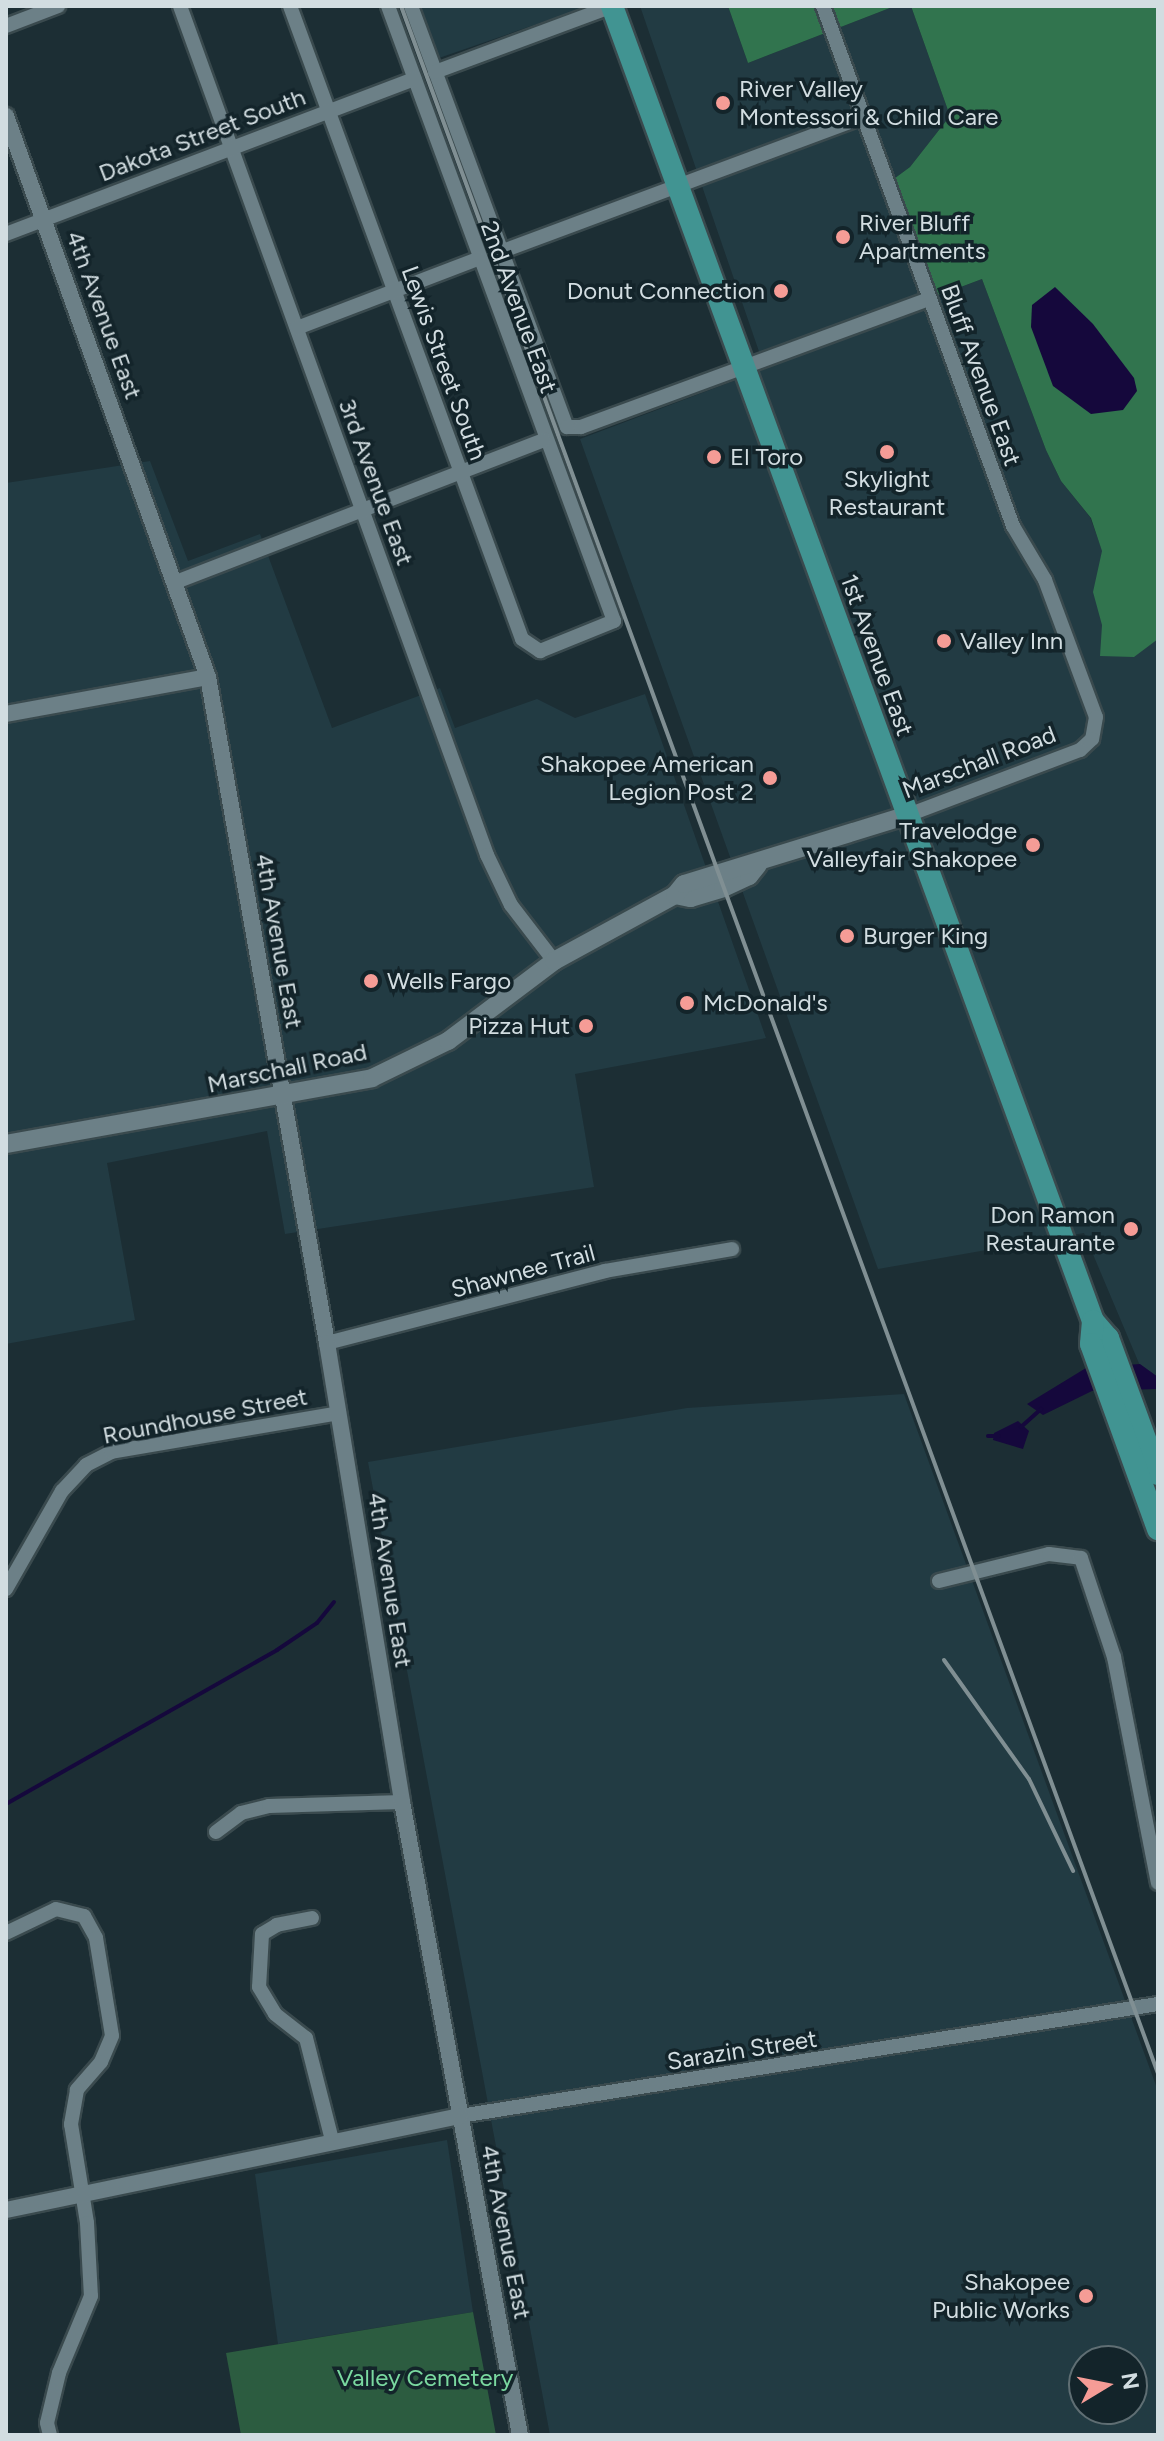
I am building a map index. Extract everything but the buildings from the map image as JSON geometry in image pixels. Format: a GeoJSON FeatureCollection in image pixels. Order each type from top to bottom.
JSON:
{"type":"FeatureCollection","features":[{"type":"Feature","properties":{"kind":"main road","name":"1st Avenue East"},"geometry":{"type":"LineString","coordinates":[[612,6],[1134,1432]]}},
{"type":"Feature","properties":{"kind":"main road","name":"Marschall Road"},"geometry":{"type":"LineString","coordinates":[[6,1144],[282,1097],[372,1078],[448,1041],[554,961],[675,895],[684,884],[745,862],[758,865],[908,815]]}},
{"type":"Feature","properties":{"kind":"main road"},"geometry":{"type":"LineString","coordinates":[[1134,1432],[1158,1474]]}},
{"type":"Feature","properties":{"kind":"main road"},"geometry":{"type":"LineString","coordinates":[[1134,1432],[1158,1529]]}},
{"type":"Feature","properties":{"kind":"street"},"geometry":{"type":"LineString","coordinates":[[6,26],[58,6]]}},
{"type":"Feature","properties":{"kind":"street","name":"3rd Avenue East"},"geometry":{"type":"LineString","coordinates":[[180,6],[487,855],[511,905],[554,961]]}},
{"type":"Feature","properties":{"kind":"street","name":"Lewis Street South"},"geometry":{"type":"LineString","coordinates":[[290,6],[522,639],[540,651],[614,621]]}},
{"type":"Feature","properties":{"kind":"street","name":"2nd Avenue East"},"geometry":{"type":"LineString","coordinates":[[388,6],[544,440],[614,621]]}},
{"type":"Feature","properties":{"kind":"street","name":"2nd Avenue East"},"geometry":{"type":"LineString","coordinates":[[411,6],[567,427],[581,427],[744,367]]}},
{"type":"Feature","properties":{"kind":"street"},"geometry":{"type":"LineString","coordinates":[[435,72],[612,6]]}},
{"type":"Feature","properties":{"kind":"street","name":"Bluff Avenue East"},"geometry":{"type":"LineString","coordinates":[[823,6],[1013,526],[1045,580],[1094,705],[1092,739],[1080,750]]}},
{"type":"Feature","properties":{"kind":"street","name":"Dakota Street South"},"geometry":{"type":"LineString","coordinates":[[6,234],[231,146],[415,79]]}},
{"type":"Feature","properties":{"kind":"street","name":"4th Avenue East"},"geometry":{"type":"LineString","coordinates":[[6,116],[208,677],[327,1343],[402,1802],[520,2435]]}},
{"type":"Feature","properties":{"kind":"street"},"geometry":{"type":"LineString","coordinates":[[500,252],[863,117]]}},
{"type":"Feature","properties":{"kind":"street"},"geometry":{"type":"LineString","coordinates":[[297,328],[478,259]]}},
{"type":"Feature","properties":{"kind":"street"},"geometry":{"type":"LineString","coordinates":[[744,367],[929,299]]}},
{"type":"Feature","properties":{"kind":"street"},"geometry":{"type":"LineString","coordinates":[[176,582],[361,508],[544,440]]}},
{"type":"Feature","properties":{"kind":"street"},"geometry":{"type":"LineString","coordinates":[[6,714],[208,677]]}},
{"type":"Feature","properties":{"kind":"street","name":"Marschall Road"},"geometry":{"type":"LineString","coordinates":[[908,815],[1080,750]]}},
{"type":"Feature","properties":{"kind":"street","name":"Shawnee Trail"},"geometry":{"type":"LineString","coordinates":[[327,1343],[605,1271],[732,1249]]}},
{"type":"Feature","properties":{"kind":"street","name":"Roundhouse Street"},"geometry":{"type":"LineString","coordinates":[[6,1589],[62,1491],[86,1465],[111,1452],[338,1413]]}},
{"type":"Feature","properties":{"kind":"street"},"geometry":{"type":"LineString","coordinates":[[939,1581],[1049,1554],[1081,1558],[1114,1657],[1158,1883]]}},
{"type":"Feature","properties":{"kind":"street"},"geometry":{"type":"LineString","coordinates":[[216,1832],[241,1813],[269,1806],[402,1802]]}},
{"type":"Feature","properties":{"kind":"street"},"geometry":{"type":"LineString","coordinates":[[6,1933],[56,1909],[84,1916],[96,1938],[112,2036],[101,2062],[77,2090],[71,2124],[82,2196],[91,2296],[59,2373],[47,2423],[50,2435]]}},
{"type":"Feature","properties":{"kind":"street"},"geometry":{"type":"LineString","coordinates":[[312,1918],[277,1925],[262,1934],[259,1987],[275,2014],[306,2038],[332,2140]]}},
{"type":"Feature","properties":{"kind":"street","name":"Sarazin Street"},"geometry":{"type":"LineString","coordinates":[[6,2210],[332,2140],[460,2116],[1158,2004]]}},
{"type":"Feature","properties":{"kind":"shaded area"},"geometry":{"type":"Polygon","coordinates":[[[419,6],[589,6],[439,58],[419,6]]]}},
{"type":"Feature","properties":{"kind":"shaded area"},"geometry":{"type":"Polygon","coordinates":[[[640,6],[728,6],[748,63],[895,6],[911,6],[950,116],[910,167],[887,184],[930,299],[982,279],[1046,450],[1061,481],[1090,517],[1123,607],[1158,625],[1158,1388],[1149,1387],[1084,1233],[878,1269],[580,439],[765,369],[640,6]]]}},
{"type":"Feature","properties":{"kind":"shaded area"},"geometry":{"type":"Polygon","coordinates":[[[1055,287],[1093,324],[1134,378],[1137,391],[1123,410],[1091,414],[1053,386],[1031,327],[1032,305],[1055,287]]]}},
{"type":"Feature","properties":{"kind":"shaded area"},"geometry":{"type":"Polygon","coordinates":[[[150,461],[188,561],[260,534],[332,728],[440,688],[455,728],[537,699],[575,718],[645,694],[766,1038],[575,1074],[594,1187],[285,1234],[267,1131],[107,1163],[135,1320],[6,1344],[6,483],[150,461]]]}},
{"type":"Feature","properties":{"kind":"shaded area"},"geometry":{"type":"Polygon","coordinates":[[[1140,1364],[1158,1377],[1158,1389],[1092,1391],[1043,1415],[1027,1404],[1086,1368],[1140,1364]]]}},
{"type":"Feature","properties":{"kind":"shaded area"},"geometry":{"type":"Polygon","coordinates":[[[904,1394],[1158,2091],[1158,2435],[550,2435],[368,1462],[687,1408],[904,1394]]]}},
{"type":"Feature","properties":{"kind":"shaded area"},"geometry":{"type":"Polygon","coordinates":[[[1018,1421],[1029,1431],[1023,1449],[993,1440],[994,1433],[1018,1421]]]}},
{"type":"Feature","properties":{"kind":"shaded area"},"geometry":{"type":"Polygon","coordinates":[[[447,2140],[473,2312],[278,2344],[255,2174],[447,2140]]]}},
{"type":"Feature","properties":{"kind":"green space"},"geometry":{"type":"Polygon","coordinates":[[[728,6],[895,6],[748,63],[728,6]]]}},
{"type":"Feature","properties":{"kind":"green space"},"geometry":{"type":"Polygon","coordinates":[[[911,6],[1158,6],[1158,639],[1134,657],[1100,656],[1102,625],[1093,592],[1102,551],[1091,518],[1061,481],[1046,450],[982,279],[929,299],[887,184],[910,167],[950,116],[911,6]]]}},
{"type":"Feature","properties":{"kind":"green space","name":"Valley Cemetery"},"geometry":{"type":"Polygon","coordinates":[[[473,2312],[496,2435],[241,2435],[226,2353],[473,2312]]]}},
{"type":"Feature","properties":{"kind":"waterway"},"geometry":{"type":"LineString","coordinates":[[1021,1427],[1041,1409]]}},
{"type":"Feature","properties":{"kind":"waterway"},"geometry":{"type":"LineString","coordinates":[[988,1436],[999,1436]]}},
{"type":"Feature","properties":{"kind":"waterway"},"geometry":{"type":"LineString","coordinates":[[6,1804],[277,1650],[317,1623],[334,1602]]}},
{"type":"Feature","properties":{"kind":"railway"},"geometry":{"type":"LineString","coordinates":[[401,6],[1158,2074]]}},
{"type":"Feature","properties":{"kind":"railway"},"geometry":{"type":"LineString","coordinates":[[944,1660],[1029,1779],[1073,1871]]}},
{"type":"Feature","properties":{"kind":"place","name":"River Valley Montessori & Child Care"},"geometry":{"type":"Point","coordinates":[723,103]}},
{"type":"Feature","properties":{"kind":"place","name":"River Bluff Apartments"},"geometry":{"type":"Point","coordinates":[843,237]}},
{"type":"Feature","properties":{"kind":"place","name":"Donut Connection"},"geometry":{"type":"Point","coordinates":[781,291]}},
{"type":"Feature","properties":{"kind":"place","name":"Skylight Restaurant"},"geometry":{"type":"Point","coordinates":[887,452]}},
{"type":"Feature","properties":{"kind":"place","name":"El Toro"},"geometry":{"type":"Point","coordinates":[714,457]}},
{"type":"Feature","properties":{"kind":"place","name":"Valley Inn"},"geometry":{"type":"Point","coordinates":[944,641]}},
{"type":"Feature","properties":{"kind":"place","name":"Shakopee American Legion Post 2"},"geometry":{"type":"Point","coordinates":[770,778]}},
{"type":"Feature","properties":{"kind":"place","name":"Travelodge Valleyfair Shakopee"},"geometry":{"type":"Point","coordinates":[1033,845]}},
{"type":"Feature","properties":{"kind":"place","name":"Burger King"},"geometry":{"type":"Point","coordinates":[847,936]}},
{"type":"Feature","properties":{"kind":"place","name":"Wells Fargo"},"geometry":{"type":"Point","coordinates":[371,981]}},
{"type":"Feature","properties":{"kind":"place","name":"McDonald's"},"geometry":{"type":"Point","coordinates":[687,1003]}},
{"type":"Feature","properties":{"kind":"place","name":"Pizza Hut"},"geometry":{"type":"Point","coordinates":[586,1026]}},
{"type":"Feature","properties":{"kind":"place","name":"Don Ramon Restaurante"},"geometry":{"type":"Point","coordinates":[1131,1229]}},
{"type":"Feature","properties":{"kind":"place","name":"Shakopee Public Works"},"geometry":{"type":"Point","coordinates":[1086,2296]}}]}
